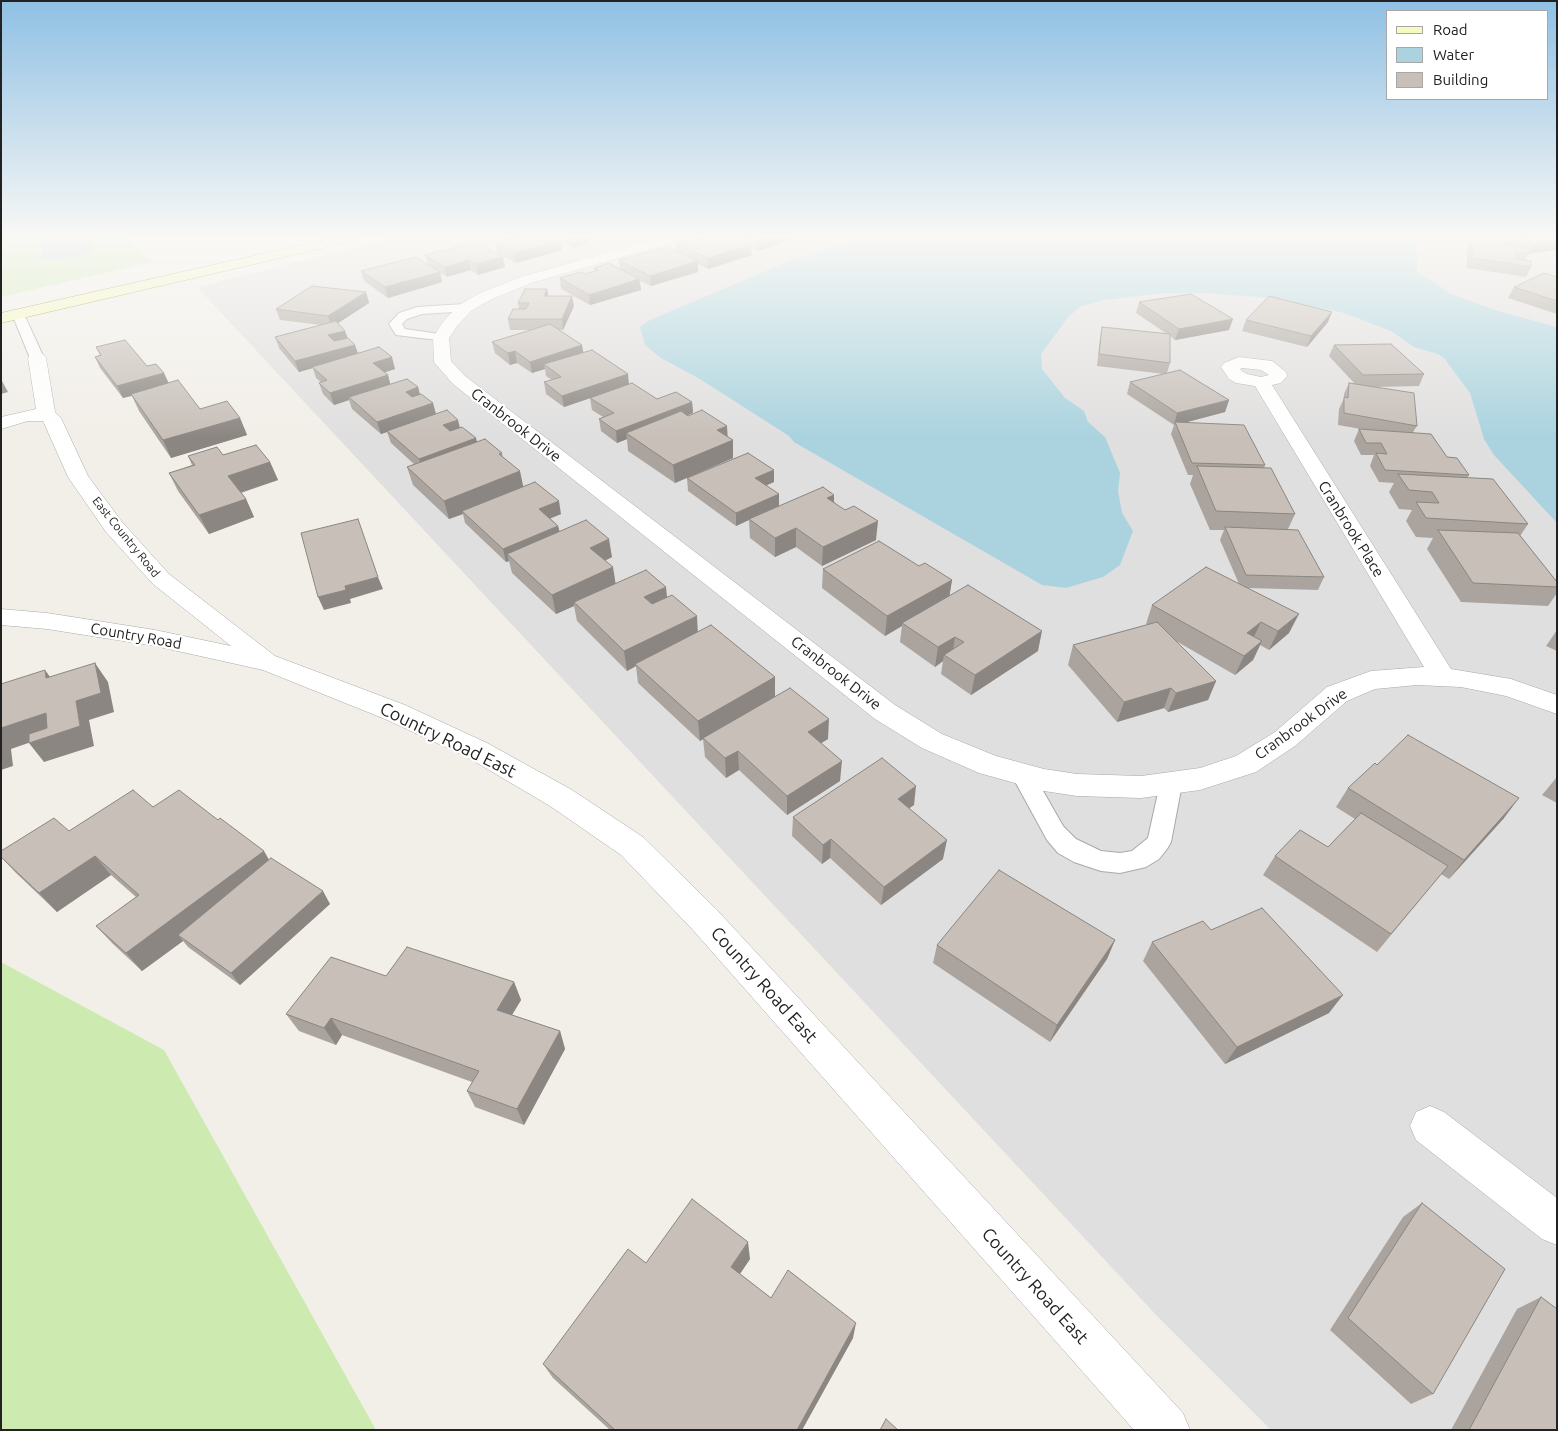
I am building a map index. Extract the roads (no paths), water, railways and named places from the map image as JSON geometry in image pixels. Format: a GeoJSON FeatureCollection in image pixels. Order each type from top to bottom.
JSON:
{"type":"FeatureCollection","features":[{"type":"Feature","properties":{"kind":"street"},"geometry":{"type":"LineString","coordinates":[[1,318],[58,305]]}},
{"type":"Feature","properties":{"kind":"street"},"geometry":{"type":"LineString","coordinates":[[442,338],[450,323],[471,305]]}},
{"type":"Feature","properties":{"kind":"street","name":"Cranbrook Drive"},"geometry":{"type":"LineString","coordinates":[[442,338],[441,354],[443,362],[459,380],[886,712],[932,742],[959,754],[1022,774],[1076,785],[1117,787],[1171,784],[1200,779],[1246,764],[1267,752],[1322,705],[1353,686],[1391,676],[1442,676],[1511,688],[1557,705]]}},
{"type":"Feature","properties":{"kind":"street","name":"East Country Road"},"geometry":{"type":"LineString","coordinates":[[37,358],[46,414],[51,418],[78,477],[114,527],[161,579],[269,663]]}},
{"type":"Feature","properties":{"kind":"street","name":"Cranbrook Place"},"geometry":{"type":"LineString","coordinates":[[1261,382],[1442,676]]}},
{"type":"Feature","properties":{"kind":"street"},"geometry":{"type":"LineString","coordinates":[[1,423],[26,416],[46,414]]}},
{"type":"Feature","properties":{"kind":"street","name":"Country Road"},"geometry":{"type":"LineString","coordinates":[[1,617],[47,621],[155,638],[269,663]]}},
{"type":"Feature","properties":{"kind":"street","name":"Country Road East"},"geometry":{"type":"LineString","coordinates":[[269,663],[395,712],[477,750],[560,798],[632,846],[704,919],[1166,1430]]}},
{"type":"Feature","properties":{"kind":"street"},"geometry":{"type":"LineString","coordinates":[[1430,1126],[1557,1224]]}},
{"type":"Feature","properties":{"kind":"lane"},"geometry":{"type":"LineString","coordinates":[[442,338],[401,332],[395,324],[403,316],[421,310],[466,308]]}},
{"type":"Feature","properties":{"kind":"lane","name":"East Country Road"},"geometry":{"type":"LineString","coordinates":[[18,314],[37,358]]}},
{"type":"Feature","properties":{"kind":"lane"},"geometry":{"type":"LineString","coordinates":[[1022,774],[1055,834],[1067,846],[1083,855],[1101,861],[1120,863],[1136,860],[1150,852],[1159,842],[1171,784]]}},
{"type":"Feature","properties":{"kind":"water"},"geometry":{"type":"Polygon","coordinates":[[[686,305],[1086,305],[1069,316],[1041,354],[1042,369],[1065,398],[1084,411],[1088,422],[1105,437],[1120,473],[1118,491],[1122,513],[1133,531],[1120,565],[1103,577],[1066,588],[1042,585],[794,442],[789,436],[700,379],[661,358],[645,345],[640,327],[650,320],[686,305]]]}},
{"type":"Feature","properties":{"kind":"water"},"geometry":{"type":"Polygon","coordinates":[[[1305,305],[1481,305],[1557,327],[1557,523],[1494,455],[1484,439],[1470,393],[1444,358],[1438,354],[1414,347],[1391,331],[1344,313],[1305,305]]]}}]}
